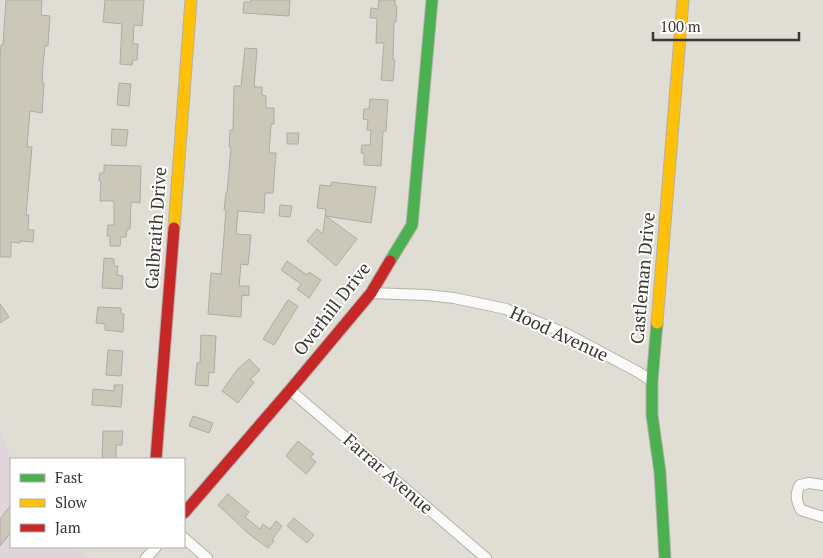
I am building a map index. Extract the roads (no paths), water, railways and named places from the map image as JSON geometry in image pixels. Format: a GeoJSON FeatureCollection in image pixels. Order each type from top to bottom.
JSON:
{"type":"FeatureCollection","features":[{"type":"Feature","properties":{"kind":"street","name":"Galbraith Drive"},"geometry":{"type":"LineString","coordinates":[[156,458],[191,0]]}},
{"type":"Feature","properties":{"kind":"street","name":"Overhill Drive"},"geometry":{"type":"LineString","coordinates":[[185,512],[371,293],[412,225],[432,0]]}},
{"type":"Feature","properties":{"kind":"street","name":"Castleman Drive"},"geometry":{"type":"LineString","coordinates":[[666,558],[660,472],[652,416],[652,381],[683,0]]}},
{"type":"Feature","properties":{"kind":"street","name":"Hood Avenue"},"geometry":{"type":"LineString","coordinates":[[371,293],[445,297],[506,309],[567,334],[652,381]]}},
{"type":"Feature","properties":{"kind":"street","name":"Farrar Avenue"},"geometry":{"type":"LineString","coordinates":[[290,390],[486,558]]}},
{"type":"Feature","properties":{"kind":"street"},"geometry":{"type":"LineString","coordinates":[[823,485],[809,483],[800,485],[797,491],[796,502],[801,510],[823,518]]}},
{"type":"Feature","properties":{"kind":"street"},"geometry":{"type":"LineString","coordinates":[[185,539],[207,558]]}},
{"type":"Feature","properties":{"kind":"street"},"geometry":{"type":"LineString","coordinates":[[146,558],[155,548]]}}]}
